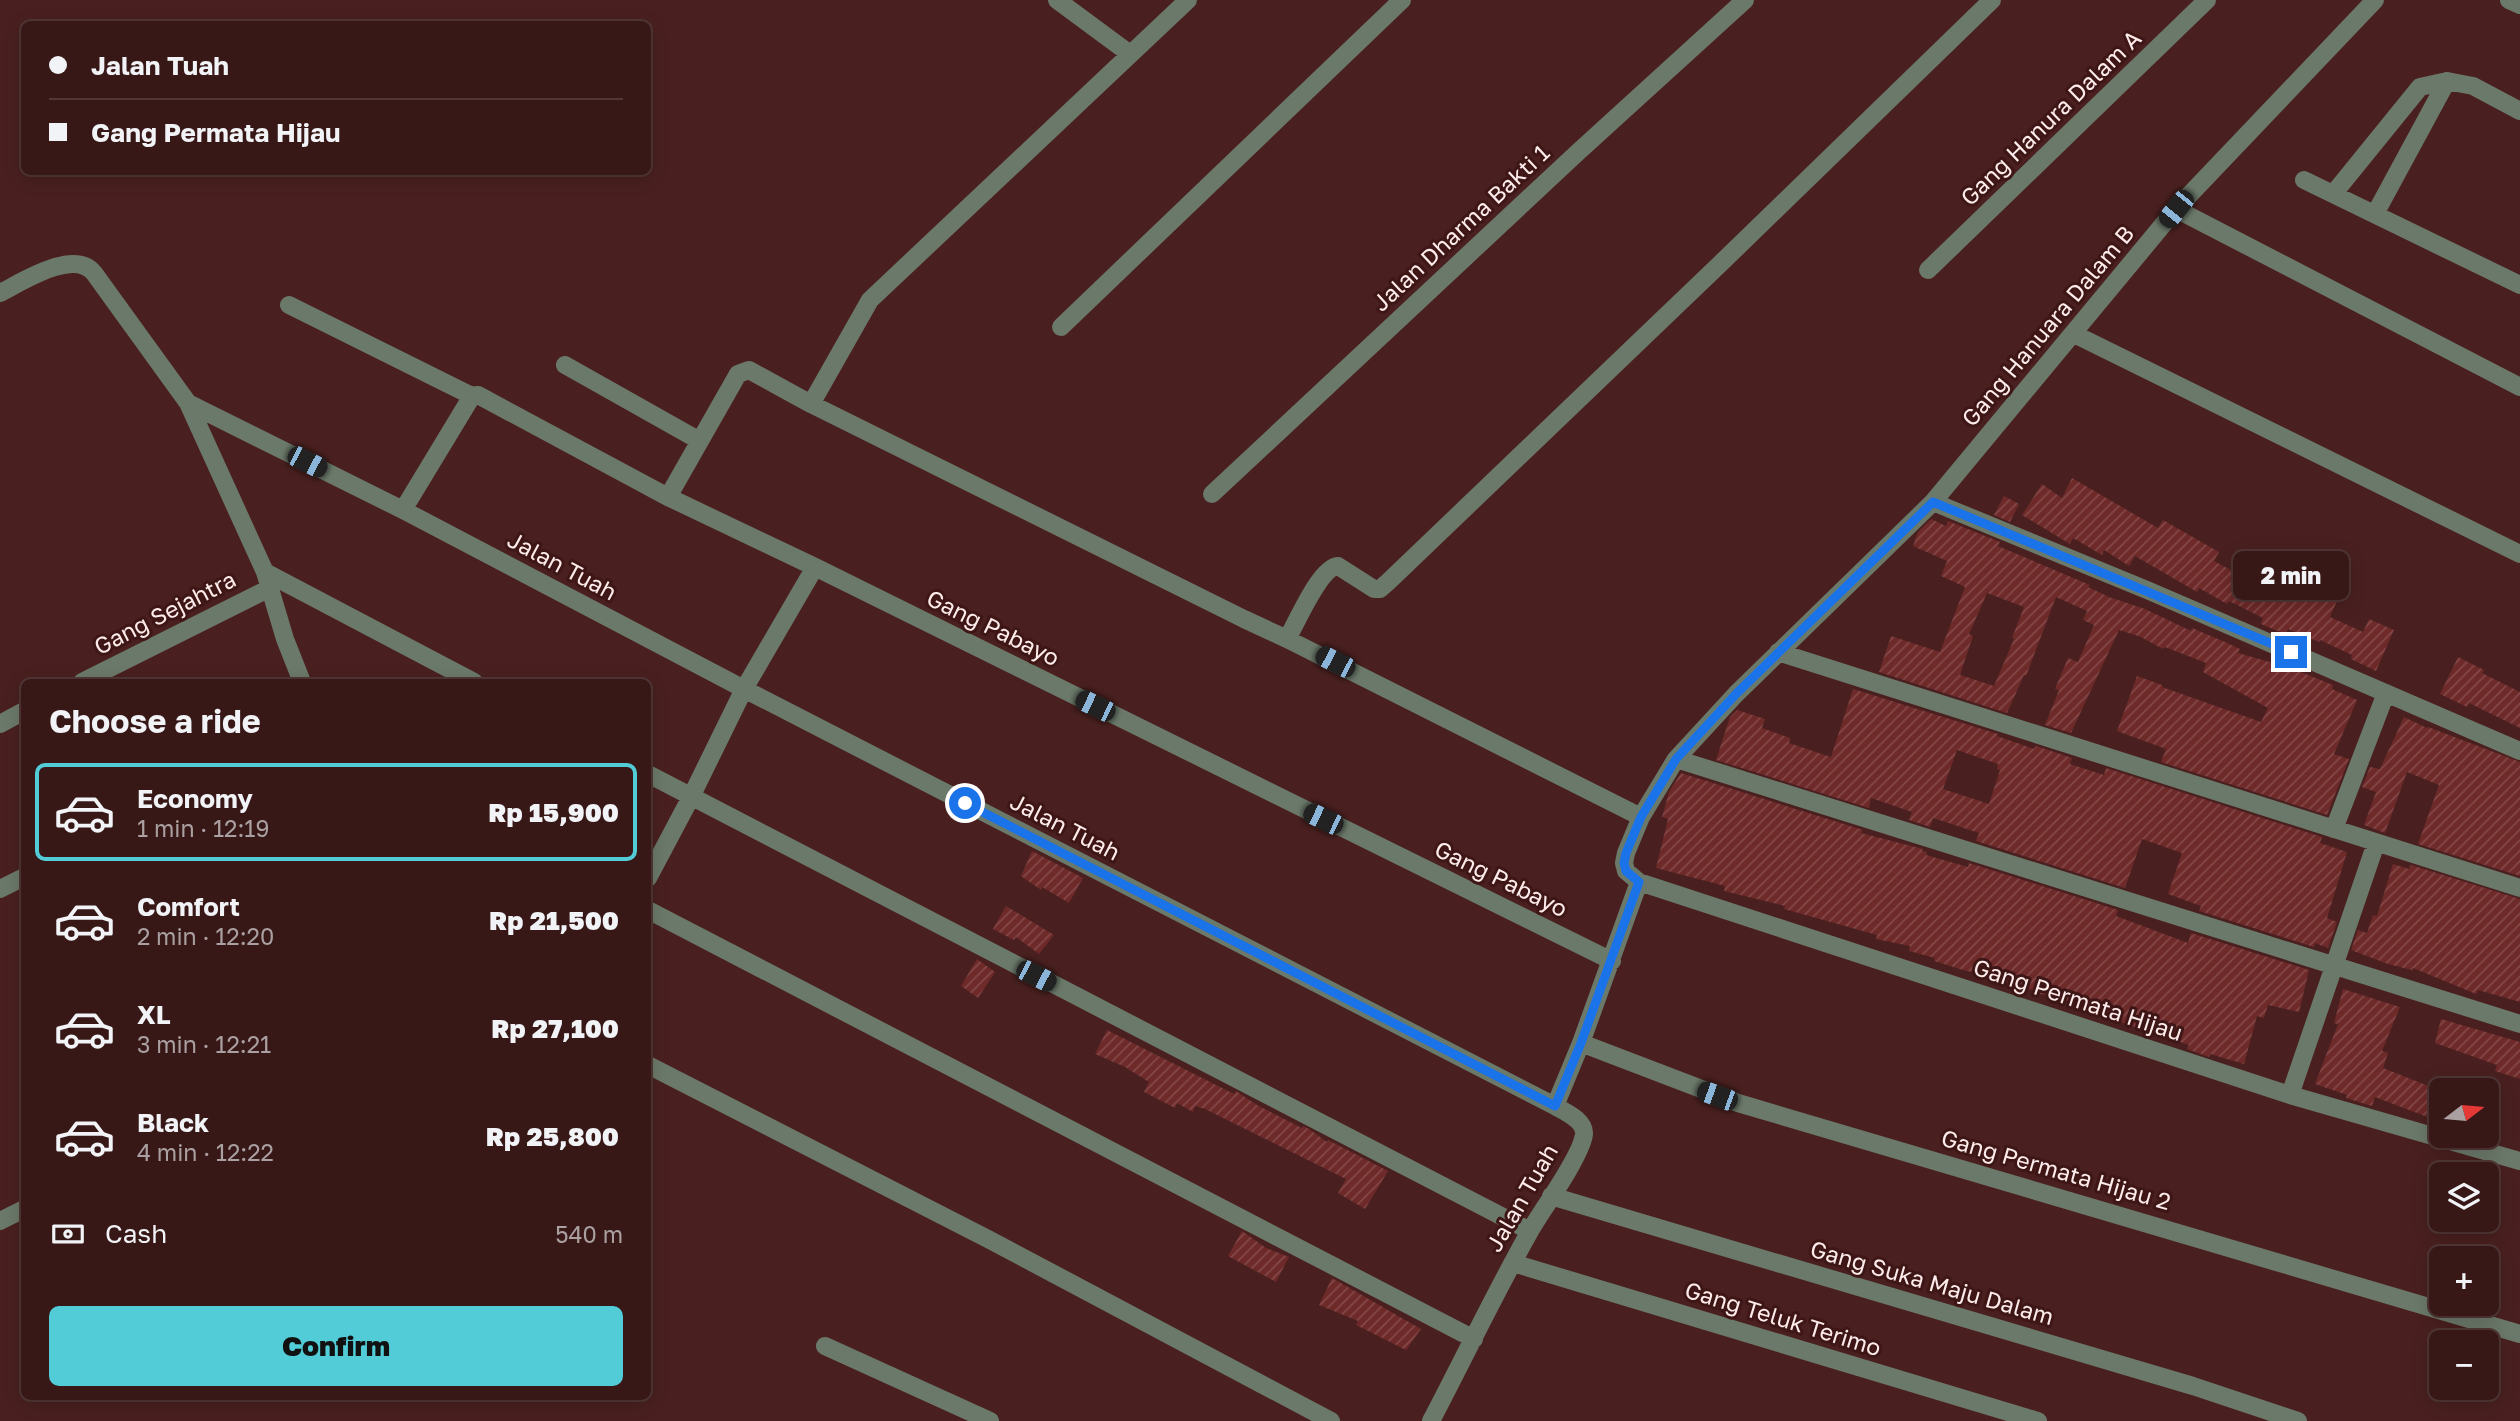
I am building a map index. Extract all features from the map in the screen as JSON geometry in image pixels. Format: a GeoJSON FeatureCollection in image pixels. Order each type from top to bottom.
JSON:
{"type":"FeatureCollection","features":[{"type":"Feature","properties":{"kind":"street"},"geometry":{"type":"LineString","coordinates":[[1059,0],[1130,54]]}},
{"type":"Feature","properties":{"kind":"street"},"geometry":{"type":"LineString","coordinates":[[811,404],[870,300],[1188,0]]}},
{"type":"Feature","properties":{"kind":"street"},"geometry":{"type":"LineString","coordinates":[[1061,327],[1402,0]]}},
{"type":"Feature","properties":{"kind":"street","name":"Jalan Dharma Bakti 1"},"geometry":{"type":"LineString","coordinates":[[1212,494],[1745,0]]}},
{"type":"Feature","properties":{"kind":"street"},"geometry":{"type":"LineString","coordinates":[[1287,639],[1321,578],[1332,566],[1338,566],[1374,589],[1380,589],[1388,582],[1992,0]]}},
{"type":"Feature","properties":{"kind":"street","name":"Gang Hanura Dalam A"},"geometry":{"type":"LineString","coordinates":[[1928,270],[2207,0]]}},
{"type":"Feature","properties":{"kind":"street","name":"Gang Hanuara Dalam B"},"geometry":{"type":"LineString","coordinates":[[1555,1106],[1612,961],[1633,876],[1624,863],[1626,853],[1641,817],[1676,759],[1778,652],[1933,502],[2176,209],[2375,0]]}},
{"type":"Feature","properties":{"kind":"street"},"geometry":{"type":"LineString","coordinates":[[2509,0],[2520,5]]}},
{"type":"Feature","properties":{"kind":"street"},"geometry":{"type":"LineString","coordinates":[[2334,193],[2420,87],[2447,81],[2473,86],[2520,111]]}},
{"type":"Feature","properties":{"kind":"street"},"geometry":{"type":"LineString","coordinates":[[2375,214],[2447,81]]}},
{"type":"Feature","properties":{"kind":"street"},"geometry":{"type":"LineString","coordinates":[[2304,180],[2520,285]]}},
{"type":"Feature","properties":{"kind":"street"},"geometry":{"type":"LineString","coordinates":[[2176,209],[2520,387]]}},
{"type":"Feature","properties":{"kind":"street"},"geometry":{"type":"LineString","coordinates":[[0,293],[66,264],[80,264],[91,268],[188,403],[267,580],[301,679]]}},
{"type":"Feature","properties":{"kind":"street","name":"Gang Pabayo"},"geometry":{"type":"LineString","coordinates":[[289,305],[471,398],[478,395],[668,497],[1612,961]]}},
{"type":"Feature","properties":{"kind":"street"},"geometry":{"type":"LineString","coordinates":[[2074,334],[2520,554]]}},
{"type":"Feature","properties":{"kind":"street"},"geometry":{"type":"LineString","coordinates":[[565,365],[700,441]]}},
{"type":"Feature","properties":{"kind":"street"},"geometry":{"type":"LineString","coordinates":[[668,497],[738,374],[749,370],[811,404],[1641,817]]}},
{"type":"Feature","properties":{"kind":"street"},"geometry":{"type":"LineString","coordinates":[[403,510],[471,398]]}},
{"type":"Feature","properties":{"kind":"street","name":"Jalan Tuah"},"geometry":{"type":"LineString","coordinates":[[188,403],[403,510],[1577,1119],[1583,1127],[1584,1135],[1578,1150],[1530,1231],[1431,1421]]}},
{"type":"Feature","properties":{"kind":"street"},"geometry":{"type":"LineString","coordinates":[[1933,502],[2147,590],[2520,751]]}},
{"type":"Feature","properties":{"kind":"street"},"geometry":{"type":"LineString","coordinates":[[651,872],[744,689],[815,567]]}},
{"type":"Feature","properties":{"kind":"street"},"geometry":{"type":"LineString","coordinates":[[267,580],[468,679]]}},
{"type":"Feature","properties":{"kind":"street","name":"Gang Sejahtra"},"geometry":{"type":"LineString","coordinates":[[87,679],[267,580]]}},
{"type":"Feature","properties":{"kind":"street"},"geometry":{"type":"LineString","coordinates":[[1778,652],[2520,888]]}},
{"type":"Feature","properties":{"kind":"street"},"geometry":{"type":"LineString","coordinates":[[2334,828],[2386,693]]}},
{"type":"Feature","properties":{"kind":"street"},"geometry":{"type":"LineString","coordinates":[[0,724],[21,713]]}},
{"type":"Feature","properties":{"kind":"street"},"geometry":{"type":"LineString","coordinates":[[1676,759],[2520,1024]]}},
{"type":"Feature","properties":{"kind":"street"},"geometry":{"type":"LineString","coordinates":[[651,776],[1530,1231]]}},
{"type":"Feature","properties":{"kind":"street"},"geometry":{"type":"LineString","coordinates":[[2290,1095],[2375,843]]}},
{"type":"Feature","properties":{"kind":"street","name":"Gang Permata Hijau"},"geometry":{"type":"LineString","coordinates":[[1633,876],[2290,1095],[2520,1161]]}},
{"type":"Feature","properties":{"kind":"street"},"geometry":{"type":"LineString","coordinates":[[0,890],[21,879]]}},
{"type":"Feature","properties":{"kind":"street"},"geometry":{"type":"LineString","coordinates":[[651,912],[1474,1339]]}},
{"type":"Feature","properties":{"kind":"street","name":"Gang Permata Hijau 2"},"geometry":{"type":"LineString","coordinates":[[1581,1043],[1738,1103],[2520,1334]]}},
{"type":"Feature","properties":{"kind":"street"},"geometry":{"type":"LineString","coordinates":[[651,1067],[988,1239],[1331,1421]]}},
{"type":"Feature","properties":{"kind":"street","name":"Gang Suka Maju Dalam"},"geometry":{"type":"LineString","coordinates":[[1551,1196],[2179,1382],[2298,1421]]}},
{"type":"Feature","properties":{"kind":"street"},"geometry":{"type":"LineString","coordinates":[[0,1221],[21,1210]]}},
{"type":"Feature","properties":{"kind":"street","name":"Gang Teluk Terimo"},"geometry":{"type":"LineString","coordinates":[[1513,1263],[2038,1421]]}},
{"type":"Feature","properties":{"kind":"street"},"geometry":{"type":"LineString","coordinates":[[825,1346],[990,1421]]}},
{"type":"Feature","properties":{"kind":"building"},"geometry":{"type":"Polygon","coordinates":[[[2072,478],[2158,528],[2163,520],[2219,552],[2214,561],[2273,593],[2283,570],[2340,594],[2330,617],[2363,632],[2369,619],[2394,630],[2376,671],[2351,659],[2352,655],[2320,640],[2319,642],[2288,629],[2285,634],[2261,624],[2263,618],[2229,601],[2227,604],[2199,588],[2197,592],[2135,556],[2129,566],[2104,550],[2102,555],[2073,538],[2070,544],[2022,515],[2042,484],[2062,498],[2072,478]]]}},
{"type":"Feature","properties":{"kind":"building"},"geometry":{"type":"Polygon","coordinates":[[[2004,496],[2019,504],[2010,522],[1994,515],[2004,496]]]}},
{"type":"Feature","properties":{"kind":"building"},"geometry":{"type":"Polygon","coordinates":[[[1931,519],[1946,526],[1948,521],[2000,542],[1998,546],[2090,585],[2088,587],[2109,597],[2225,642],[2240,649],[2238,653],[2291,668],[2333,685],[2332,689],[2357,700],[2334,754],[2349,759],[2327,815],[2161,762],[2166,749],[2117,731],[2137,676],[2261,722],[2268,708],[2203,672],[2206,663],[2165,647],[2163,649],[2141,637],[2119,630],[2071,733],[2045,725],[2059,690],[2055,689],[2068,658],[2078,662],[2094,625],[2083,620],[2087,611],[2056,597],[2026,676],[2024,675],[2007,713],[1879,672],[1891,636],[1940,652],[1965,587],[1941,576],[1947,561],[1913,546],[1918,532],[1931,519]],[[1987,593],[1969,634],[1973,636],[1960,675],[1994,686],[2024,607],[1987,593]]]}},
{"type":"Feature","properties":{"kind":"building"},"geometry":{"type":"Polygon","coordinates":[[[2458,657],[2484,670],[2482,673],[2520,692],[2520,728],[2469,703],[2467,707],[2440,694],[2458,657]]]}},
{"type":"Feature","properties":{"kind":"building"},"geometry":{"type":"Polygon","coordinates":[[[1853,689],[1998,734],[1997,736],[2034,749],[2036,746],[2072,758],[2070,764],[2104,775],[2106,768],[2322,837],[2320,843],[2347,852],[2327,918],[2337,922],[2328,948],[2315,943],[2314,947],[2199,911],[2201,906],[2168,894],[2182,853],[2142,839],[2125,888],[1976,841],[1979,833],[1933,818],[1930,827],[1909,820],[1912,812],[1871,798],[1869,808],[1716,760],[1730,717],[1737,710],[1765,719],[1762,728],[1790,738],[1789,743],[1831,757],[1853,689]],[[1957,750],[1943,789],[1989,804],[2000,770],[1997,769],[1998,764],[1957,750]]]}},
{"type":"Feature","properties":{"kind":"building"},"geometry":{"type":"Polygon","coordinates":[[[2404,717],[2520,762],[2520,876],[2418,844],[2439,785],[2407,772],[2385,833],[2364,825],[2376,792],[2362,787],[2370,767],[2380,769],[2404,717]]]}},
{"type":"Feature","properties":{"kind":"building"},"geometry":{"type":"Polygon","coordinates":[[[1681,773],[1863,830],[1861,833],[1923,849],[1922,851],[1927,852],[1926,855],[1968,867],[1969,863],[2118,910],[2116,916],[2188,943],[2191,933],[2309,970],[2299,1012],[2268,1005],[2264,1018],[2257,1016],[2244,1064],[2210,1054],[2209,1057],[2187,1049],[2189,1045],[2102,1016],[2104,1011],[1934,961],[1935,958],[1909,951],[1910,946],[1876,939],[1877,935],[1784,909],[1785,906],[1724,891],[1725,886],[1656,868],[1668,819],[1662,817],[1669,792],[1681,773]]]}},
{"type":"Feature","properties":{"kind":"building"},"geometry":{"type":"Polygon","coordinates":[[[1032,851],[1083,878],[1069,903],[1042,887],[1041,890],[1021,876],[1032,851]]]}},
{"type":"Feature","properties":{"kind":"building"},"geometry":{"type":"Polygon","coordinates":[[[2393,864],[2409,869],[2411,865],[2520,899],[2520,1002],[2478,990],[2476,994],[2413,968],[2412,970],[2388,964],[2351,950],[2358,930],[2367,933],[2373,915],[2377,916],[2393,864]]]}},
{"type":"Feature","properties":{"kind":"building"},"geometry":{"type":"Polygon","coordinates":[[[1006,906],[1054,935],[1039,954],[1016,937],[1014,940],[993,929],[1006,906]]]}},
{"type":"Feature","properties":{"kind":"building"},"geometry":{"type":"Polygon","coordinates":[[[977,959],[995,972],[978,998],[961,986],[977,959]]]}},
{"type":"Feature","properties":{"kind":"building"},"geometry":{"type":"Polygon","coordinates":[[[2343,989],[2400,1007],[2382,1051],[2388,1053],[2383,1068],[2429,1086],[2429,1118],[2375,1097],[2372,1106],[2315,1084],[2338,1024],[2334,1023],[2343,989]]]}},
{"type":"Feature","properties":{"kind":"building"},"geometry":{"type":"Polygon","coordinates":[[[2441,1019],[2520,1042],[2520,1079],[2495,1071],[2497,1065],[2435,1043],[2441,1019]]]}},
{"type":"Feature","properties":{"kind":"building"},"geometry":{"type":"Polygon","coordinates":[[[1107,1030],[1234,1094],[1236,1091],[1257,1105],[1309,1129],[1327,1142],[1328,1140],[1388,1171],[1365,1209],[1338,1193],[1346,1179],[1205,1109],[1195,1106],[1193,1112],[1177,1103],[1175,1108],[1144,1092],[1149,1082],[1125,1067],[1095,1054],[1107,1030]]]}},
{"type":"Feature","properties":{"kind":"building"},"geometry":{"type":"Polygon","coordinates":[[[1242,1231],[1266,1248],[1289,1257],[1276,1282],[1228,1256],[1242,1231]]]}},
{"type":"Feature","properties":{"kind":"building"},"geometry":{"type":"Polygon","coordinates":[[[1332,1278],[1421,1329],[1406,1350],[1356,1325],[1358,1321],[1319,1305],[1332,1278]]]}},
{"type":"Feature","properties":{"kind":"route"},"geometry":{"type":"LineString","coordinates":[[965,803],[1555,1106],[1612,961],[1639,882],[1626,871],[1626,853],[1641,817],[1676,759],[1736,694],[1933,502],[2291,652]]}}]}
